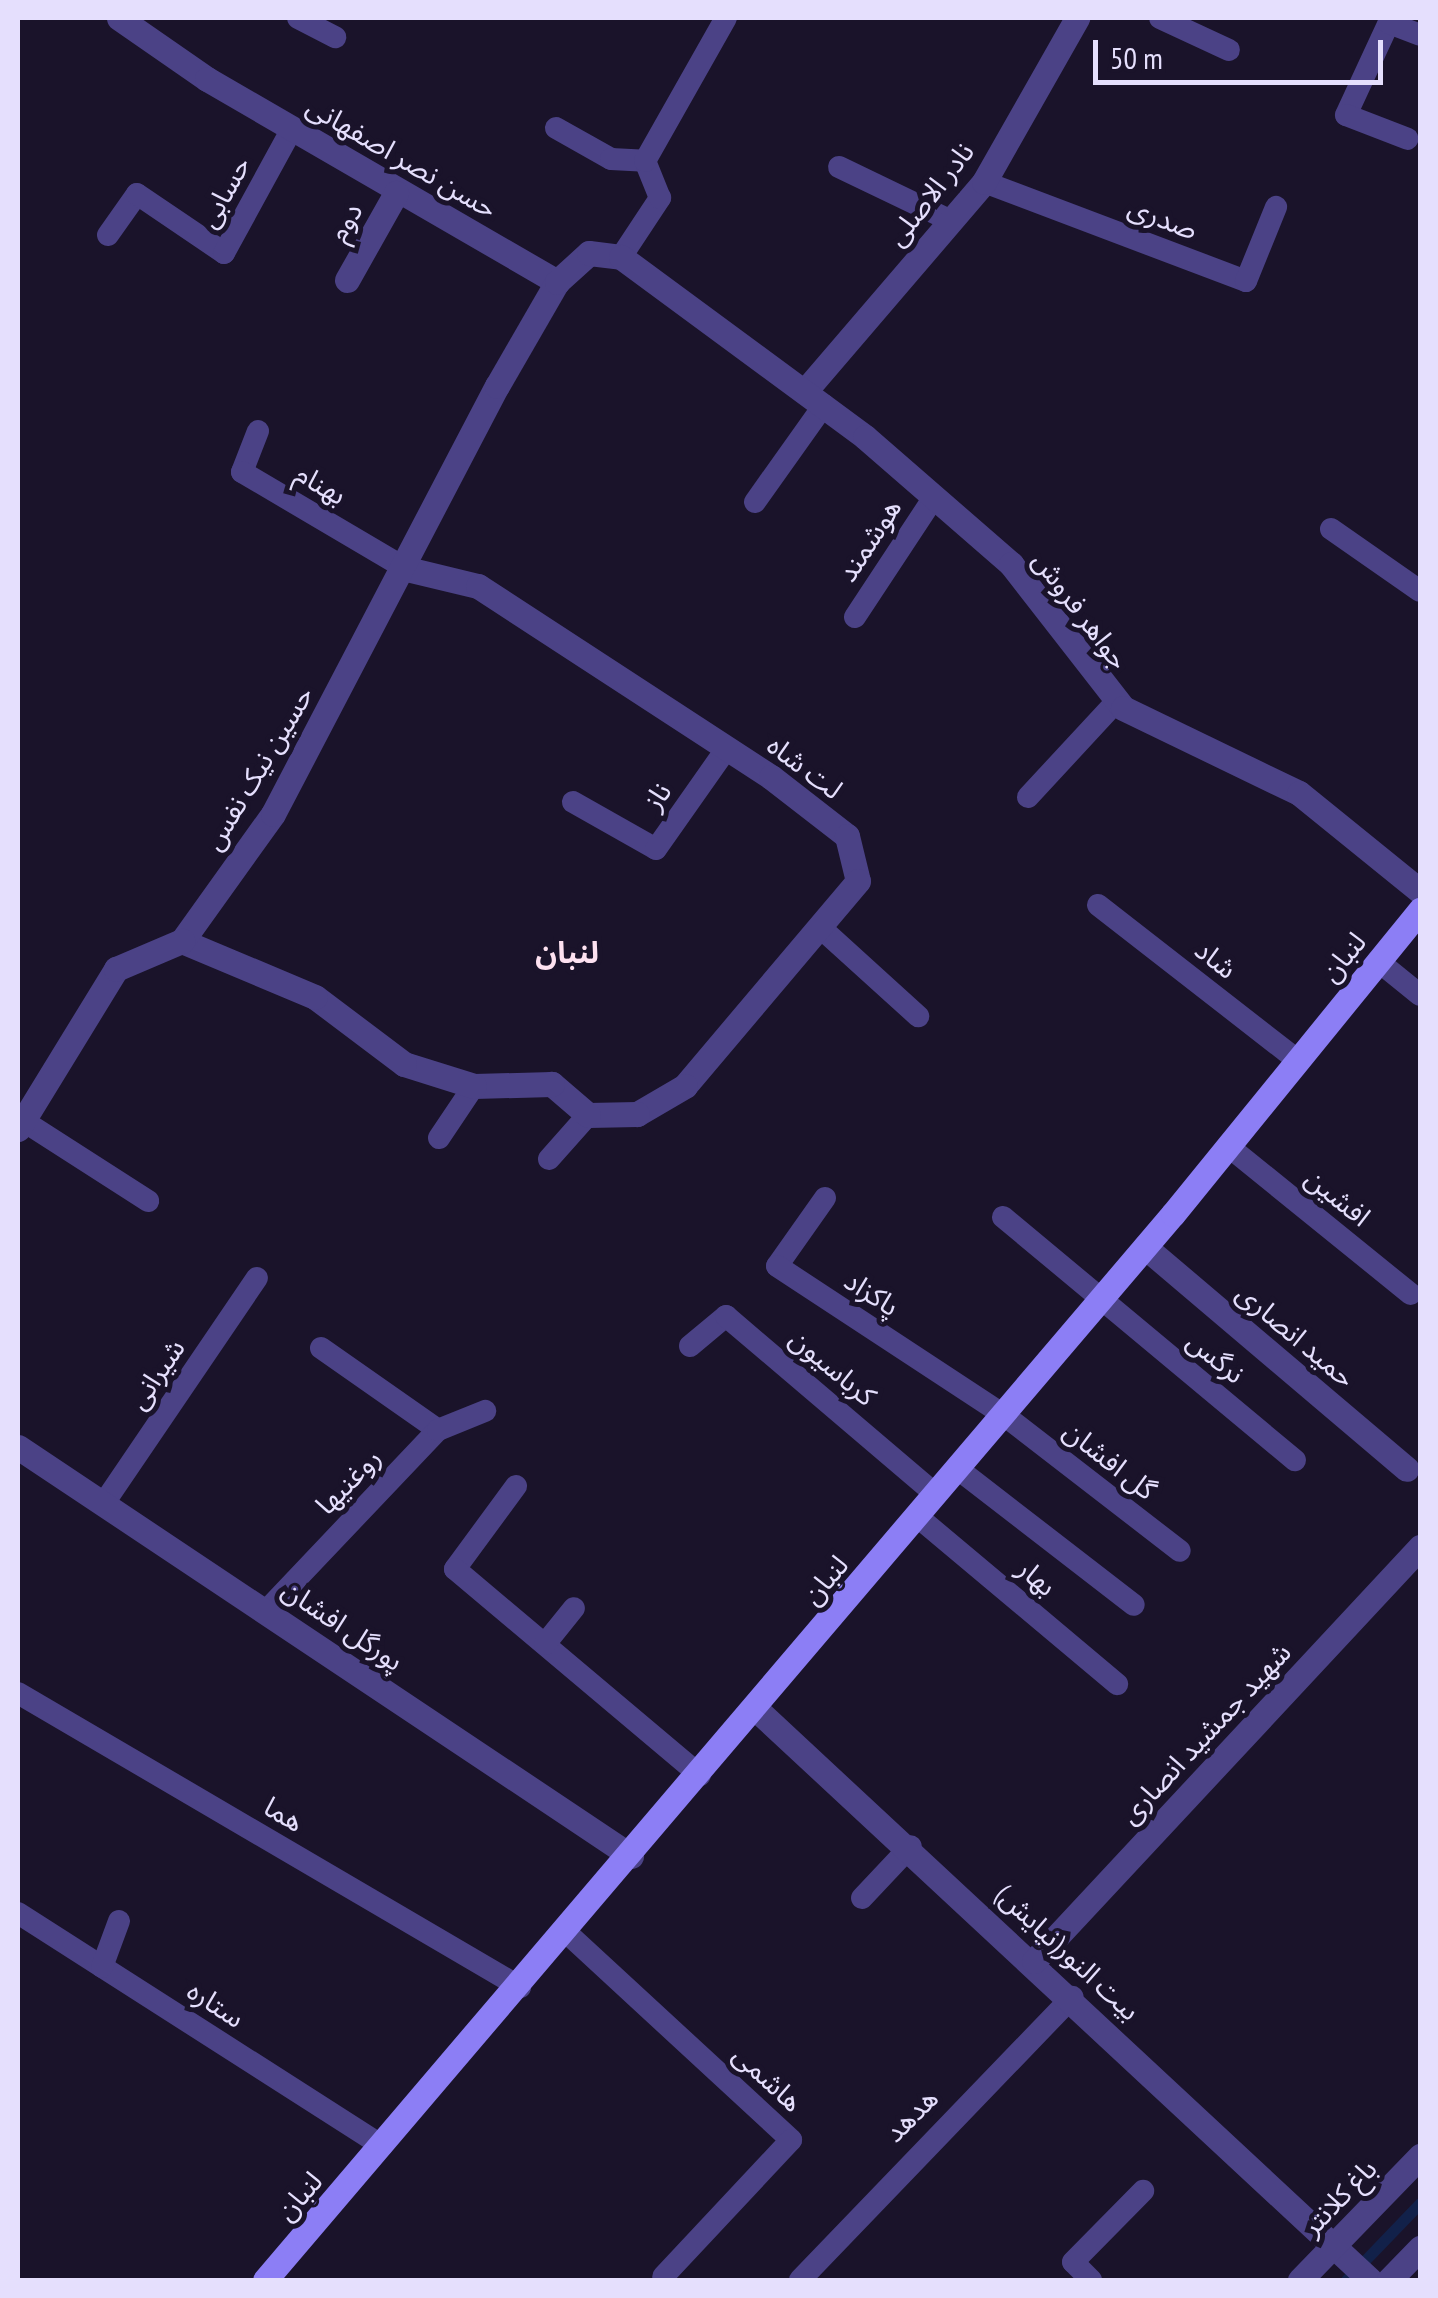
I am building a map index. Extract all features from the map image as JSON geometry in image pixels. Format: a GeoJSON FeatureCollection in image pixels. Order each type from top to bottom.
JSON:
{"type":"FeatureCollection","features":[{"type":"Feature","properties":{"kind":"main road","name":"لنبان"},"geometry":{"type":"LineString","coordinates":[[266,2280],[567,1933],[1004,1415],[1420,910]]}},
{"type":"Feature","properties":{"kind":"street","name":"حسن نصر اصفهانی"},"geometry":{"type":"LineString","coordinates":[[120,18],[292,129],[366,164],[396,194],[556,282]]}},
{"type":"Feature","properties":{"kind":"street","name":"نادر الاصلی"},"geometry":{"type":"LineString","coordinates":[[815,398],[945,218],[984,182],[1077,18]]}},
{"type":"Feature","properties":{"kind":"street","name":"دوم"},"geometry":{"type":"LineString","coordinates":[[347,280],[396,194]]}},
{"type":"Feature","properties":{"kind":"street"},"geometry":{"type":"LineString","coordinates":[[556,282],[589,252],[621,257]]}},
{"type":"Feature","properties":{"kind":"street","name":"جواهر فروش"},"geometry":{"type":"LineString","coordinates":[[621,257],[815,398],[1011,564],[1116,702],[1298,793],[1420,890]]}},
{"type":"Feature","properties":{"kind":"street","name":"حسین نیک نفس"},"geometry":{"type":"LineString","coordinates":[[182,941],[273,814],[407,569],[556,282]]}},
{"type":"Feature","properties":{"kind":"street","name":"لت شاه"},"geometry":{"type":"LineString","coordinates":[[407,569],[478,586],[727,748],[848,836],[858,881],[685,1086],[638,1114],[588,1115]]}},
{"type":"Feature","properties":{"kind":"street"},"geometry":{"type":"LineString","coordinates":[[20,1124],[116,968],[182,941],[315,997],[404,1064],[474,1086],[552,1084],[588,1115]]}},
{"type":"Feature","properties":{"kind":"street","name":"حمید انصاری"},"geometry":{"type":"LineString","coordinates":[[1145,1247],[1407,1469]]}},
{"type":"Feature","properties":{"kind":"street","name":"پورگل افشان"},"geometry":{"type":"LineString","coordinates":[[18,1447],[631,1856]]}},
{"type":"Feature","properties":{"kind":"street","name":"شهید جمشید انصاری"},"geometry":{"type":"LineString","coordinates":[[1034,1961],[1420,1546]]}},
{"type":"Feature","properties":{"kind":"street","name":"بیت النور(نیایش)"},"geometry":{"type":"LineString","coordinates":[[756,1709],[911,1846],[1370,2280]]}},
{"type":"Feature","properties":{"kind":"street","name":"باغ کلانتر"},"geometry":{"type":"LineString","coordinates":[[1300,2280],[1420,2156]]}},
{"type":"Feature","properties":{"kind":"street"},"geometry":{"type":"LineString","coordinates":[[1389,2280],[1420,2248]]}},
{"type":"Feature","properties":{"kind":"lane"},"geometry":{"type":"LineString","coordinates":[[298,18],[336,38]]}},
{"type":"Feature","properties":{"kind":"lane"},"geometry":{"type":"LineString","coordinates":[[645,160],[726,18]]}},
{"type":"Feature","properties":{"kind":"lane"},"geometry":{"type":"LineString","coordinates":[[1160,18],[1228,50]]}},
{"type":"Feature","properties":{"kind":"lane"},"geometry":{"type":"LineString","coordinates":[[1408,139],[1346,115],[1390,20],[1420,35]]}},
{"type":"Feature","properties":{"kind":"lane"},"geometry":{"type":"LineString","coordinates":[[556,128],[611,159],[645,160]]}},
{"type":"Feature","properties":{"kind":"lane","name":"حسابی"},"geometry":{"type":"LineString","coordinates":[[108,235],[137,194],[224,253],[292,129]]}},
{"type":"Feature","properties":{"kind":"lane"},"geometry":{"type":"LineString","coordinates":[[621,257],[660,198],[645,160]]}},
{"type":"Feature","properties":{"kind":"lane"},"geometry":{"type":"LineString","coordinates":[[839,166],[945,218]]}},
{"type":"Feature","properties":{"kind":"lane","name":"صدری"},"geometry":{"type":"LineString","coordinates":[[984,182],[1246,281],[1276,207]]}},
{"type":"Feature","properties":{"kind":"lane"},"geometry":{"type":"LineString","coordinates":[[755,502],[815,398]]}},
{"type":"Feature","properties":{"kind":"lane","name":"بهنام"},"geometry":{"type":"LineString","coordinates":[[258,431],[242,472],[407,569]]}},
{"type":"Feature","properties":{"kind":"lane","name":"هوشمند"},"geometry":{"type":"LineString","coordinates":[[855,617],[934,497]]}},
{"type":"Feature","properties":{"kind":"lane"},"geometry":{"type":"LineString","coordinates":[[1332,529],[1420,590]]}},
{"type":"Feature","properties":{"kind":"lane"},"geometry":{"type":"LineString","coordinates":[[1028,796],[1116,702]]}},
{"type":"Feature","properties":{"kind":"lane","name":"ناز"},"geometry":{"type":"LineString","coordinates":[[573,802],[656,850],[727,748]]}},
{"type":"Feature","properties":{"kind":"lane","name":"شاد"},"geometry":{"type":"LineString","coordinates":[[1098,905],[1297,1060]]}},
{"type":"Feature","properties":{"kind":"lane"},"geometry":{"type":"LineString","coordinates":[[822,928],[918,1016]]}},
{"type":"Feature","properties":{"kind":"lane"},"geometry":{"type":"LineString","coordinates":[[1378,962],[1420,995]]}},
{"type":"Feature","properties":{"kind":"lane"},"geometry":{"type":"LineString","coordinates":[[439,1138],[474,1086]]}},
{"type":"Feature","properties":{"kind":"lane"},"geometry":{"type":"LineString","coordinates":[[549,1159],[588,1115]]}},
{"type":"Feature","properties":{"kind":"lane"},"geometry":{"type":"LineString","coordinates":[[20,1124],[148,1201]]}},
{"type":"Feature","properties":{"kind":"lane","name":"افشین"},"geometry":{"type":"LineString","coordinates":[[1228,1146],[1411,1294]]}},
{"type":"Feature","properties":{"kind":"lane","name":"پاکزاد"},"geometry":{"type":"LineString","coordinates":[[826,1198],[776,1266],[1004,1415]]}},
{"type":"Feature","properties":{"kind":"lane","name":"نرگس"},"geometry":{"type":"LineString","coordinates":[[1003,1217],[1294,1460]]}},
{"type":"Feature","properties":{"kind":"lane","name":"شیرانی"},"geometry":{"type":"LineString","coordinates":[[104,1503],[257,1278]]}},
{"type":"Feature","properties":{"kind":"lane","name":"کرباسیون"},"geometry":{"type":"LineString","coordinates":[[690,1346],[726,1316],[936,1495]]}},
{"type":"Feature","properties":{"kind":"lane"},"geometry":{"type":"LineString","coordinates":[[320,1348],[438,1430]]}},
{"type":"Feature","properties":{"kind":"lane","name":"روغنیها"},"geometry":{"type":"LineString","coordinates":[[267,1610],[438,1430],[485,1411]]}},
{"type":"Feature","properties":{"kind":"lane","name":"گل افشان"},"geometry":{"type":"LineString","coordinates":[[1004,1415],[1180,1552]]}},
{"type":"Feature","properties":{"kind":"lane"},"geometry":{"type":"LineString","coordinates":[[958,1469],[1134,1605]]}},
{"type":"Feature","properties":{"kind":"lane"},"geometry":{"type":"LineString","coordinates":[[516,1486],[455,1569],[700,1775]]}},
{"type":"Feature","properties":{"kind":"lane","name":"بهار"},"geometry":{"type":"LineString","coordinates":[[918,1517],[1118,1684]]}},
{"type":"Feature","properties":{"kind":"lane"},"geometry":{"type":"LineString","coordinates":[[544,1644],[574,1608]]}},
{"type":"Feature","properties":{"kind":"lane","name":"هما"},"geometry":{"type":"LineString","coordinates":[[18,1693],[520,1987]]}},
{"type":"Feature","properties":{"kind":"lane"},"geometry":{"type":"LineString","coordinates":[[862,1898],[911,1846]]}},
{"type":"Feature","properties":{"kind":"lane","name":"ستاره"},"geometry":{"type":"LineString","coordinates":[[18,1913],[382,2146]]}},
{"type":"Feature","properties":{"kind":"lane"},"geometry":{"type":"LineString","coordinates":[[102,1967],[118,1921]]}},
{"type":"Feature","properties":{"kind":"lane","name":"هاشمی"},"geometry":{"type":"LineString","coordinates":[[567,1933],[791,2140],[663,2277]]}},
{"type":"Feature","properties":{"kind":"lane","name":"هدهد"},"geometry":{"type":"LineString","coordinates":[[800,2280],[1072,1998]]}},
{"type":"Feature","properties":{"kind":"lane"},"geometry":{"type":"LineString","coordinates":[[1091,2280],[1073,2262],[1142,2190]]}},
{"type":"Feature","properties":{"kind":"waterway"},"geometry":{"type":"LineString","coordinates":[[1346,2280],[1420,2203]]}},
{"type":"Feature","properties":{"kind":"district","name":"لنبان"},"geometry":{"type":"Point","coordinates":[567,952]}}]}
